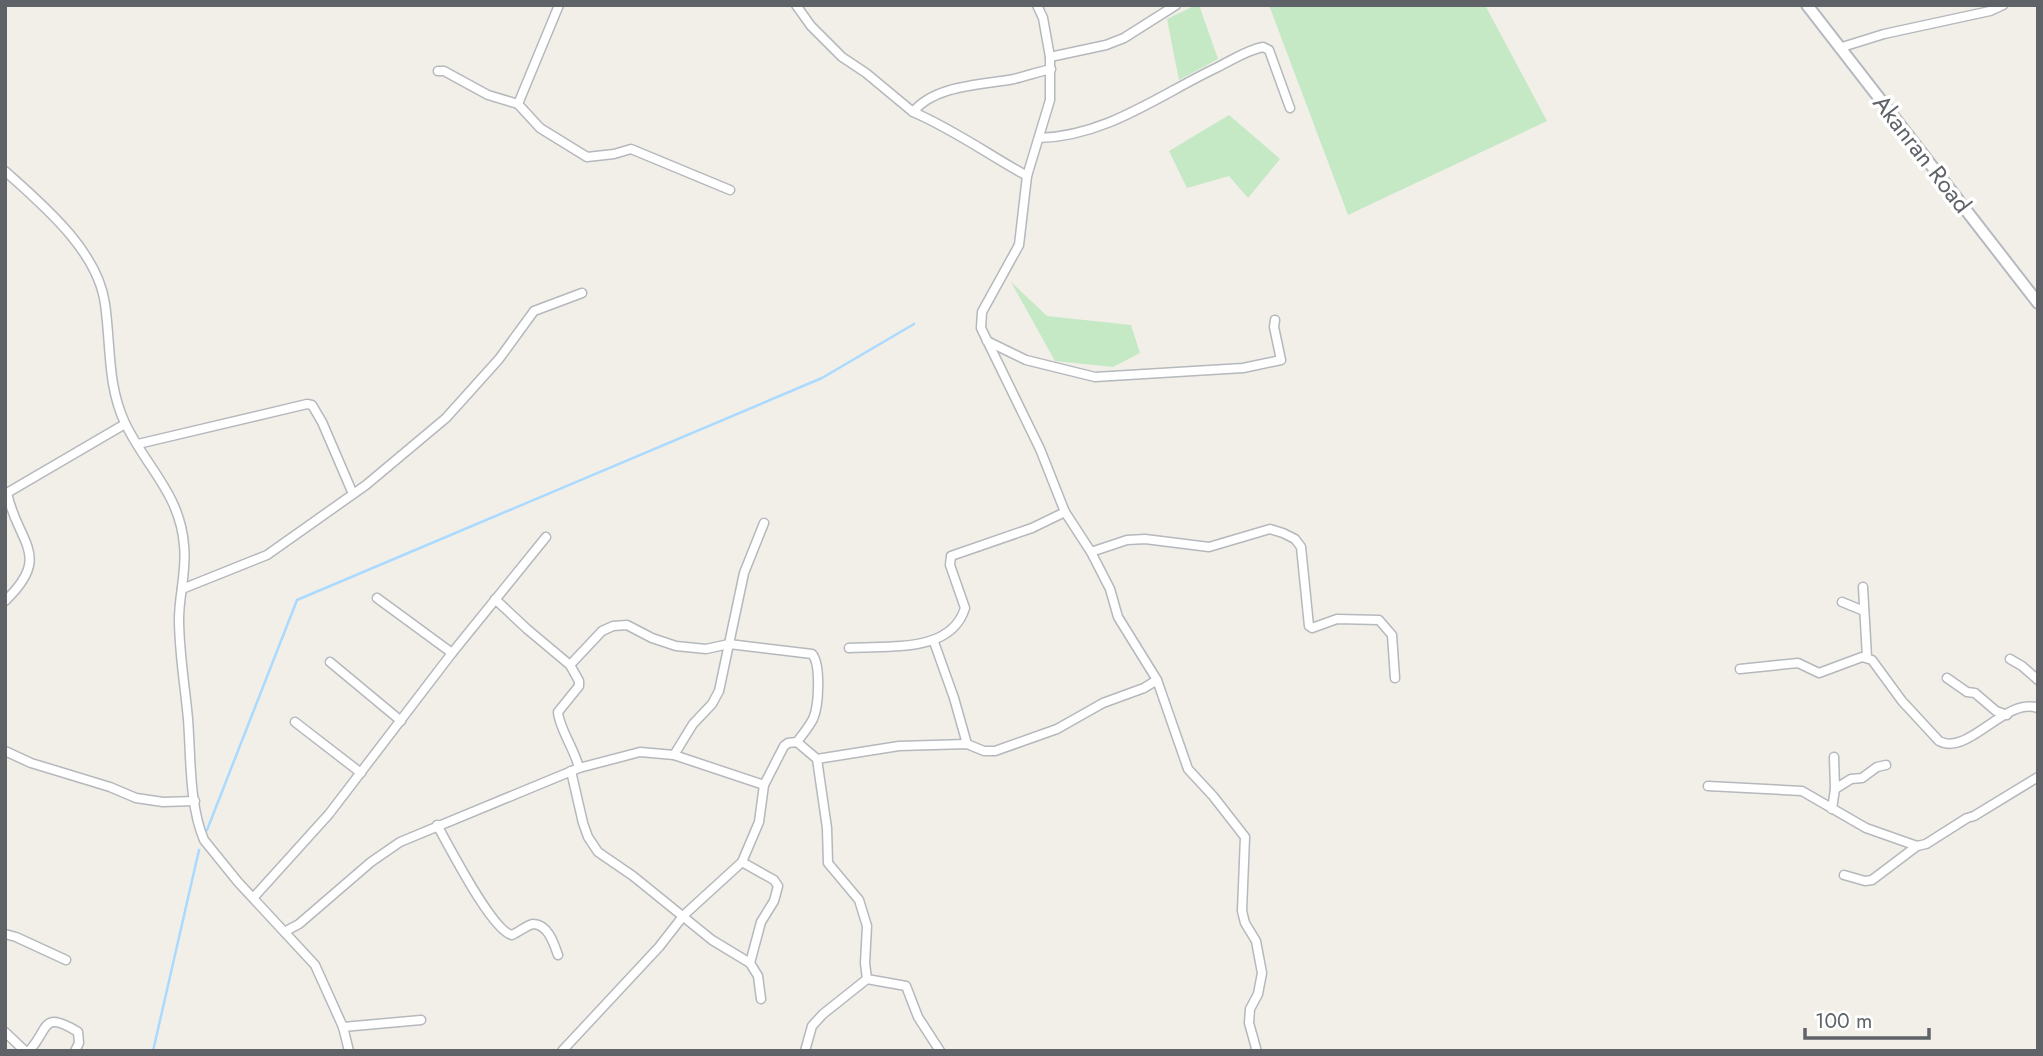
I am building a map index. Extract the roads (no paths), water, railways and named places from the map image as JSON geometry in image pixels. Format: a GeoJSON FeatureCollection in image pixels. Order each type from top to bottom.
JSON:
{"type":"FeatureCollection","features":[{"type":"Feature","properties":{"kind":"main road","name":"Akanran Road"},"geometry":{"type":"LineString","coordinates":[[1807,5],[2038,303]]}},
{"type":"Feature","properties":{"kind":"street"},"geometry":{"type":"LineString","coordinates":[[518,104],[559,5]]}},
{"type":"Feature","properties":{"kind":"street"},"geometry":{"type":"LineString","coordinates":[[796,5],[811,26],[842,57],[913,112],[944,125],[980,150],[1027,176]]}},
{"type":"Feature","properties":{"kind":"street"},"geometry":{"type":"LineString","coordinates":[[1049,57],[1106,45],[1124,38],[1176,5]]}},
{"type":"Feature","properties":{"kind":"street"},"geometry":{"type":"LineString","coordinates":[[1839,48],[1884,34],[1990,11],[2003,5]]}},
{"type":"Feature","properties":{"kind":"street"},"geometry":{"type":"LineString","coordinates":[[1040,6],[1051,69],[1050,100],[1027,176],[1019,245],[982,312],[981,328],[1041,449],[1065,512],[1091,552],[1110,589],[1118,617],[1157,680],[1188,769],[1245,837],[1241,911],[1256,941],[1262,973],[1258,994],[1250,1009],[1249,1023],[1255,1051]]}},
{"type":"Feature","properties":{"kind":"street"},"geometry":{"type":"LineString","coordinates":[[1039,138],[1058,137],[1097,127],[1146,107],[1196,78],[1263,47],[1269,50],[1290,108]]}},
{"type":"Feature","properties":{"kind":"street"},"geometry":{"type":"LineString","coordinates":[[913,112],[928,99],[948,91],[1051,69]]}},
{"type":"Feature","properties":{"kind":"street"},"geometry":{"type":"LineString","coordinates":[[438,71],[444,71],[488,95],[518,104],[540,128],[587,157],[614,155],[631,149],[730,190]]}},
{"type":"Feature","properties":{"kind":"street"},"geometry":{"type":"LineString","coordinates":[[5,171],[57,218],[97,277],[105,302],[110,375],[115,397],[125,424],[167,489],[180,516],[185,548],[179,619],[195,800],[204,840],[316,965],[343,1027],[349,1051]]}},
{"type":"Feature","properties":{"kind":"street"},"geometry":{"type":"LineString","coordinates":[[181,589],[267,555],[353,494],[446,418],[499,359],[534,311],[582,293]]}},
{"type":"Feature","properties":{"kind":"street"},"geometry":{"type":"LineString","coordinates":[[988,341],[1026,360],[1095,377],[1191,373],[1278,362],[1281,357],[1274,327],[1275,320]]}},
{"type":"Feature","properties":{"kind":"street"},"geometry":{"type":"LineString","coordinates":[[138,444],[312,405],[353,494]]}},
{"type":"Feature","properties":{"kind":"street"},"geometry":{"type":"LineString","coordinates":[[5,601],[27,576],[30,556],[6,493],[125,424]]}},
{"type":"Feature","properties":{"kind":"street"},"geometry":{"type":"LineString","coordinates":[[849,648],[934,642],[948,634],[963,615],[965,608],[950,565],[951,556],[1032,528],[1065,512]]}},
{"type":"Feature","properties":{"kind":"street"},"geometry":{"type":"LineString","coordinates":[[674,755],[693,724],[712,705],[719,691],[744,573],[764,523]]}},
{"type":"Feature","properties":{"kind":"street"},"geometry":{"type":"LineString","coordinates":[[1091,552],[1127,540],[1144,539],[1209,547],[1265,530],[1283,533],[1295,539],[1301,547],[1309,626],[1312,628],[1338,619],[1380,620],[1391,635],[1395,678]]}},
{"type":"Feature","properties":{"kind":"street"},"geometry":{"type":"LineString","coordinates":[[254,897],[330,814],[452,653],[546,537]]}},
{"type":"Feature","properties":{"kind":"street"},"geometry":{"type":"LineString","coordinates":[[1863,587],[1867,657]]}},
{"type":"Feature","properties":{"kind":"street"},"geometry":{"type":"LineString","coordinates":[[377,598],[452,653]]}},
{"type":"Feature","properties":{"kind":"street"},"geometry":{"type":"LineString","coordinates":[[495,599],[570,665],[579,681],[579,686],[558,712],[570,740],[583,823],[597,852],[684,915],[712,940],[750,962],[758,976],[761,999]]}},
{"type":"Feature","properties":{"kind":"street"},"geometry":{"type":"LineString","coordinates":[[1842,602],[1864,611]]}},
{"type":"Feature","properties":{"kind":"street"},"geometry":{"type":"LineString","coordinates":[[570,665],[602,631],[613,626],[627,625],[652,638],[676,646],[706,649],[729,644],[815,656],[817,704],[813,719],[797,742]]}},
{"type":"Feature","properties":{"kind":"street"},"geometry":{"type":"LineString","coordinates":[[934,642],[967,744]]}},
{"type":"Feature","properties":{"kind":"street"},"geometry":{"type":"LineString","coordinates":[[1740,669],[1798,663],[1819,673],[1867,657],[1939,741],[1952,745],[2023,707],[2036,705]]}},
{"type":"Feature","properties":{"kind":"street"},"geometry":{"type":"LineString","coordinates":[[2010,659],[2038,680]]}},
{"type":"Feature","properties":{"kind":"street"},"geometry":{"type":"LineString","coordinates":[[330,662],[401,721]]}},
{"type":"Feature","properties":{"kind":"street"},"geometry":{"type":"LineString","coordinates":[[1947,678],[1967,692],[1975,693],[1996,711],[2007,715]]}},
{"type":"Feature","properties":{"kind":"street"},"geometry":{"type":"LineString","coordinates":[[817,759],[899,746],[967,744],[984,751],[995,751],[1057,729],[1103,702],[1144,688],[1157,680]]}},
{"type":"Feature","properties":{"kind":"street"},"geometry":{"type":"LineString","coordinates":[[295,722],[362,773]]}},
{"type":"Feature","properties":{"kind":"street"},"geometry":{"type":"LineString","coordinates":[[562,1051],[659,947],[684,915],[742,862],[759,822],[764,785],[788,743],[797,742],[817,759],[827,828],[828,863],[859,900],[867,926],[867,979]]}},
{"type":"Feature","properties":{"kind":"street"},"geometry":{"type":"LineString","coordinates":[[5,751],[31,763],[110,787],[136,798],[163,802],[195,800]]}},
{"type":"Feature","properties":{"kind":"street"},"geometry":{"type":"LineString","coordinates":[[286,931],[299,924],[371,862],[400,842],[575,770],[640,752],[674,755],[764,785]]}},
{"type":"Feature","properties":{"kind":"street"},"geometry":{"type":"LineString","coordinates":[[1832,809],[1835,789],[1834,757]]}},
{"type":"Feature","properties":{"kind":"street"},"geometry":{"type":"LineString","coordinates":[[1835,789],[1851,779],[1862,778],[1877,767],[1886,765]]}},
{"type":"Feature","properties":{"kind":"street"},"geometry":{"type":"LineString","coordinates":[[1844,875],[1865,881],[1872,880],[1917,846],[1926,844],[1967,818],[1974,817],[2036,779]]}},
{"type":"Feature","properties":{"kind":"street"},"geometry":{"type":"LineString","coordinates":[[1708,786],[1802,791],[1866,828],[1917,846]]}},
{"type":"Feature","properties":{"kind":"street"},"geometry":{"type":"LineString","coordinates":[[437,825],[476,896],[504,932],[512,935],[531,924],[536,925],[550,934],[558,955]]}},
{"type":"Feature","properties":{"kind":"street"},"geometry":{"type":"LineString","coordinates":[[742,862],[774,880],[778,886],[774,901],[761,922],[750,962]]}},
{"type":"Feature","properties":{"kind":"street"},"geometry":{"type":"LineString","coordinates":[[5,934],[66,960]]}},
{"type":"Feature","properties":{"kind":"street"},"geometry":{"type":"LineString","coordinates":[[805,1051],[812,1026],[867,979],[906,986],[918,1017],[940,1051]]}},
{"type":"Feature","properties":{"kind":"street"},"geometry":{"type":"LineString","coordinates":[[343,1027],[421,1020]]}},
{"type":"Feature","properties":{"kind":"street"},"geometry":{"type":"LineString","coordinates":[[5,1032],[27,1051],[35,1044],[47,1023],[54,1021],[78,1032],[79,1043],[75,1051]]}},
{"type":"Feature","properties":{"kind":"waterway"},"geometry":{"type":"LineString","coordinates":[[207,830],[297,600],[822,378],[914,324]]}},
{"type":"Feature","properties":{"kind":"waterway"},"geometry":{"type":"LineString","coordinates":[[153,1051],[199,850]]}}]}
